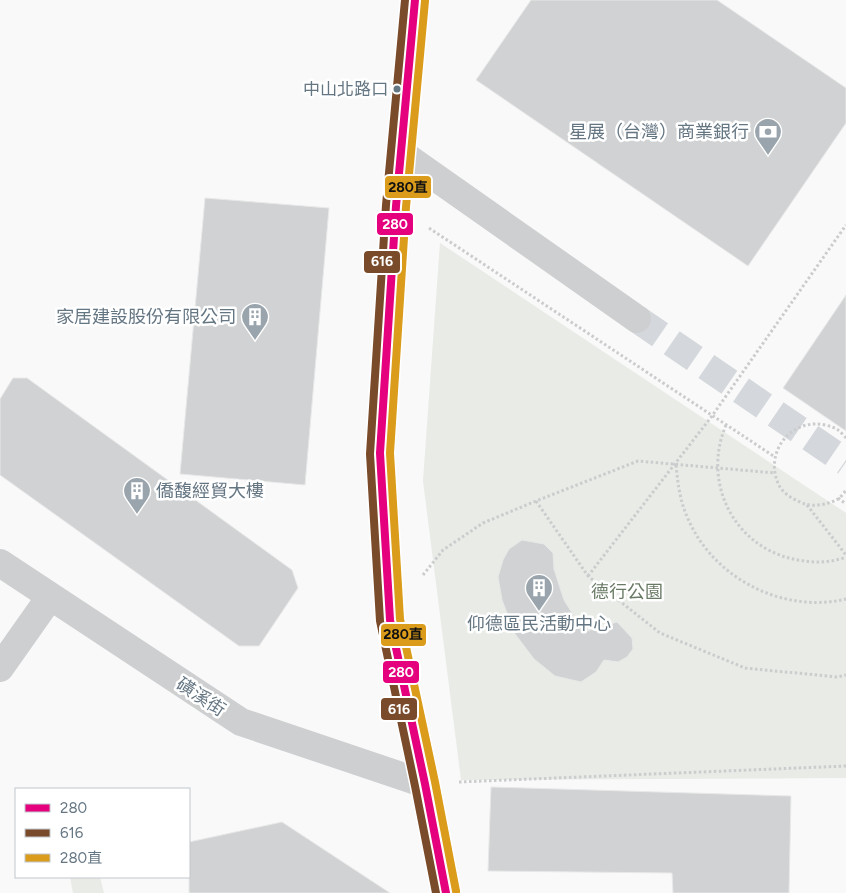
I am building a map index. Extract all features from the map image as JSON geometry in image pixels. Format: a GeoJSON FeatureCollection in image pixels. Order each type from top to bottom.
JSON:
{"type":"FeatureCollection","features":[{"type":"Feature","properties":{"kind":"street"},"geometry":{"type":"LineString","coordinates":[[414,0],[396,206],[380,453],[389,615],[446,893]]}},
{"type":"Feature","properties":{"kind":"street"},"geometry":{"type":"LineString","coordinates":[[401,153],[637,319]]}},
{"type":"Feature","properties":{"kind":"street","name":"磺溪街"},"geometry":{"type":"LineString","coordinates":[[0,563],[240,722],[425,784]]}},
{"type":"Feature","properties":{"kind":"street"},"geometry":{"type":"LineString","coordinates":[[0,668],[50,597]]}},
{"type":"Feature","properties":{"kind":"path"},"geometry":{"type":"LineString","coordinates":[[396,206],[775,457]]}},
{"type":"Feature","properties":{"kind":"path"},"geometry":{"type":"LineString","coordinates":[[588,576],[712,416],[846,225]]}},
{"type":"Feature","properties":{"kind":"path"},"geometry":{"type":"LineString","coordinates":[[846,438],[838,430],[823,424],[807,424],[792,430],[781,442],[775,457],[775,473],[781,488],[793,499],[807,505],[824,505],[838,498],[846,490]]}},
{"type":"Feature","properties":{"kind":"path"},"geometry":{"type":"LineString","coordinates":[[726,425],[718,455],[718,479],[724,502],[736,522],[752,540],[772,553],[794,560],[817,563],[841,559],[846,556],[807,505]]}},
{"type":"Feature","properties":{"kind":"path"},"geometry":{"type":"LineString","coordinates":[[389,615],[443,550],[483,523],[638,461],[775,473]]}},
{"type":"Feature","properties":{"kind":"path"},"geometry":{"type":"LineString","coordinates":[[676,464],[679,494],[689,522],[704,547],[725,569],[749,586],[776,597],[805,602],[835,602],[846,599]]}},
{"type":"Feature","properties":{"kind":"path"},"geometry":{"type":"LineString","coordinates":[[838,498],[846,504]]}},
{"type":"Feature","properties":{"kind":"path"},"geometry":{"type":"LineString","coordinates":[[536,501],[588,576],[660,633],[745,668],[837,677],[846,675]]}},
{"type":"Feature","properties":{"kind":"path"},"geometry":{"type":"LineString","coordinates":[[425,784],[846,766]]}},
{"type":"Feature","properties":{"kind":"green space","name":"德行公園"},"geometry":{"type":"Polygon","coordinates":[[[440,243],[846,513],[846,778],[461,780],[423,481],[440,243]]]}},
{"type":"Feature","properties":{"kind":"green space"},"geometry":{"type":"Polygon","coordinates":[[[70,878],[100,878],[104,893],[73,893],[70,878]]]}},
{"type":"Feature","properties":{"kind":"building"},"geometry":{"type":"Polygon","coordinates":[[[531,0],[717,0],[846,88],[846,123],[748,266],[476,80],[531,0]]]}},
{"type":"Feature","properties":{"kind":"building","name":"家居建設股份有限公司"},"geometry":{"type":"Polygon","coordinates":[[[205,198],[329,208],[305,485],[180,474],[205,198]]]}},
{"type":"Feature","properties":{"kind":"building"},"geometry":{"type":"Polygon","coordinates":[[[846,295],[846,431],[783,388],[846,295]]]}},
{"type":"Feature","properties":{"kind":"building","name":"僑馥經貿大樓"},"geometry":{"type":"Polygon","coordinates":[[[13,378],[27,378],[292,570],[298,588],[259,646],[239,646],[0,475],[0,399],[13,378]]]}},
{"type":"Feature","properties":{"kind":"building","name":"仰德區民活動中心"},"geometry":{"type":"Polygon","coordinates":[[[522,540],[544,544],[553,553],[554,569],[564,600],[584,632],[617,622],[632,638],[633,649],[627,657],[618,662],[604,660],[596,672],[581,682],[555,676],[534,659],[515,634],[502,600],[498,577],[503,560],[509,549],[522,540]]]}},
{"type":"Feature","properties":{"kind":"building"},"geometry":{"type":"Polygon","coordinates":[[[491,787],[791,796],[789,893],[673,893],[672,873],[488,871],[491,787]]]}},
{"type":"Feature","properties":{"kind":"building"},"geometry":{"type":"Polygon","coordinates":[[[282,822],[390,893],[189,893],[190,842],[282,822]]]}},
{"type":"Feature","properties":{"kind":"tunnel"},"geometry":{"type":"LineString","coordinates":[[637,319],[846,462]]}},
{"type":"Feature","properties":{"kind":"transit line","name":"616"},"geometry":{"type":"LineString","coordinates":[[405,0],[386,205],[370,454],[380,621],[436,893]]}},
{"type":"Feature","properties":{"kind":"transit line","name":"280"},"geometry":{"type":"LineString","coordinates":[[415,0],[396,206],[380,453],[390,620],[446,893]]}},
{"type":"Feature","properties":{"kind":"transit line","name":"280直"},"geometry":{"type":"LineString","coordinates":[[425,1],[406,207],[390,453],[400,619],[456,891]]}},
{"type":"Feature","properties":{"kind":"place","name":"中山北路口"},"geometry":{"type":"Point","coordinates":[397,89]}},
{"type":"Feature","properties":{"kind":"place","name":"星展（台灣）商業銀行"},"geometry":{"type":"Point","coordinates":[768,156]}},
{"type":"Feature","properties":{"kind":"place","name":"家居建設股份有限公司"},"geometry":{"type":"Point","coordinates":[255,341]}},
{"type":"Feature","properties":{"kind":"place","name":"僑馥經貿大樓"},"geometry":{"type":"Point","coordinates":[137,515]}},
{"type":"Feature","properties":{"kind":"place","name":"仰德區民活動中心"},"geometry":{"type":"Point","coordinates":[539,612]}}]}
